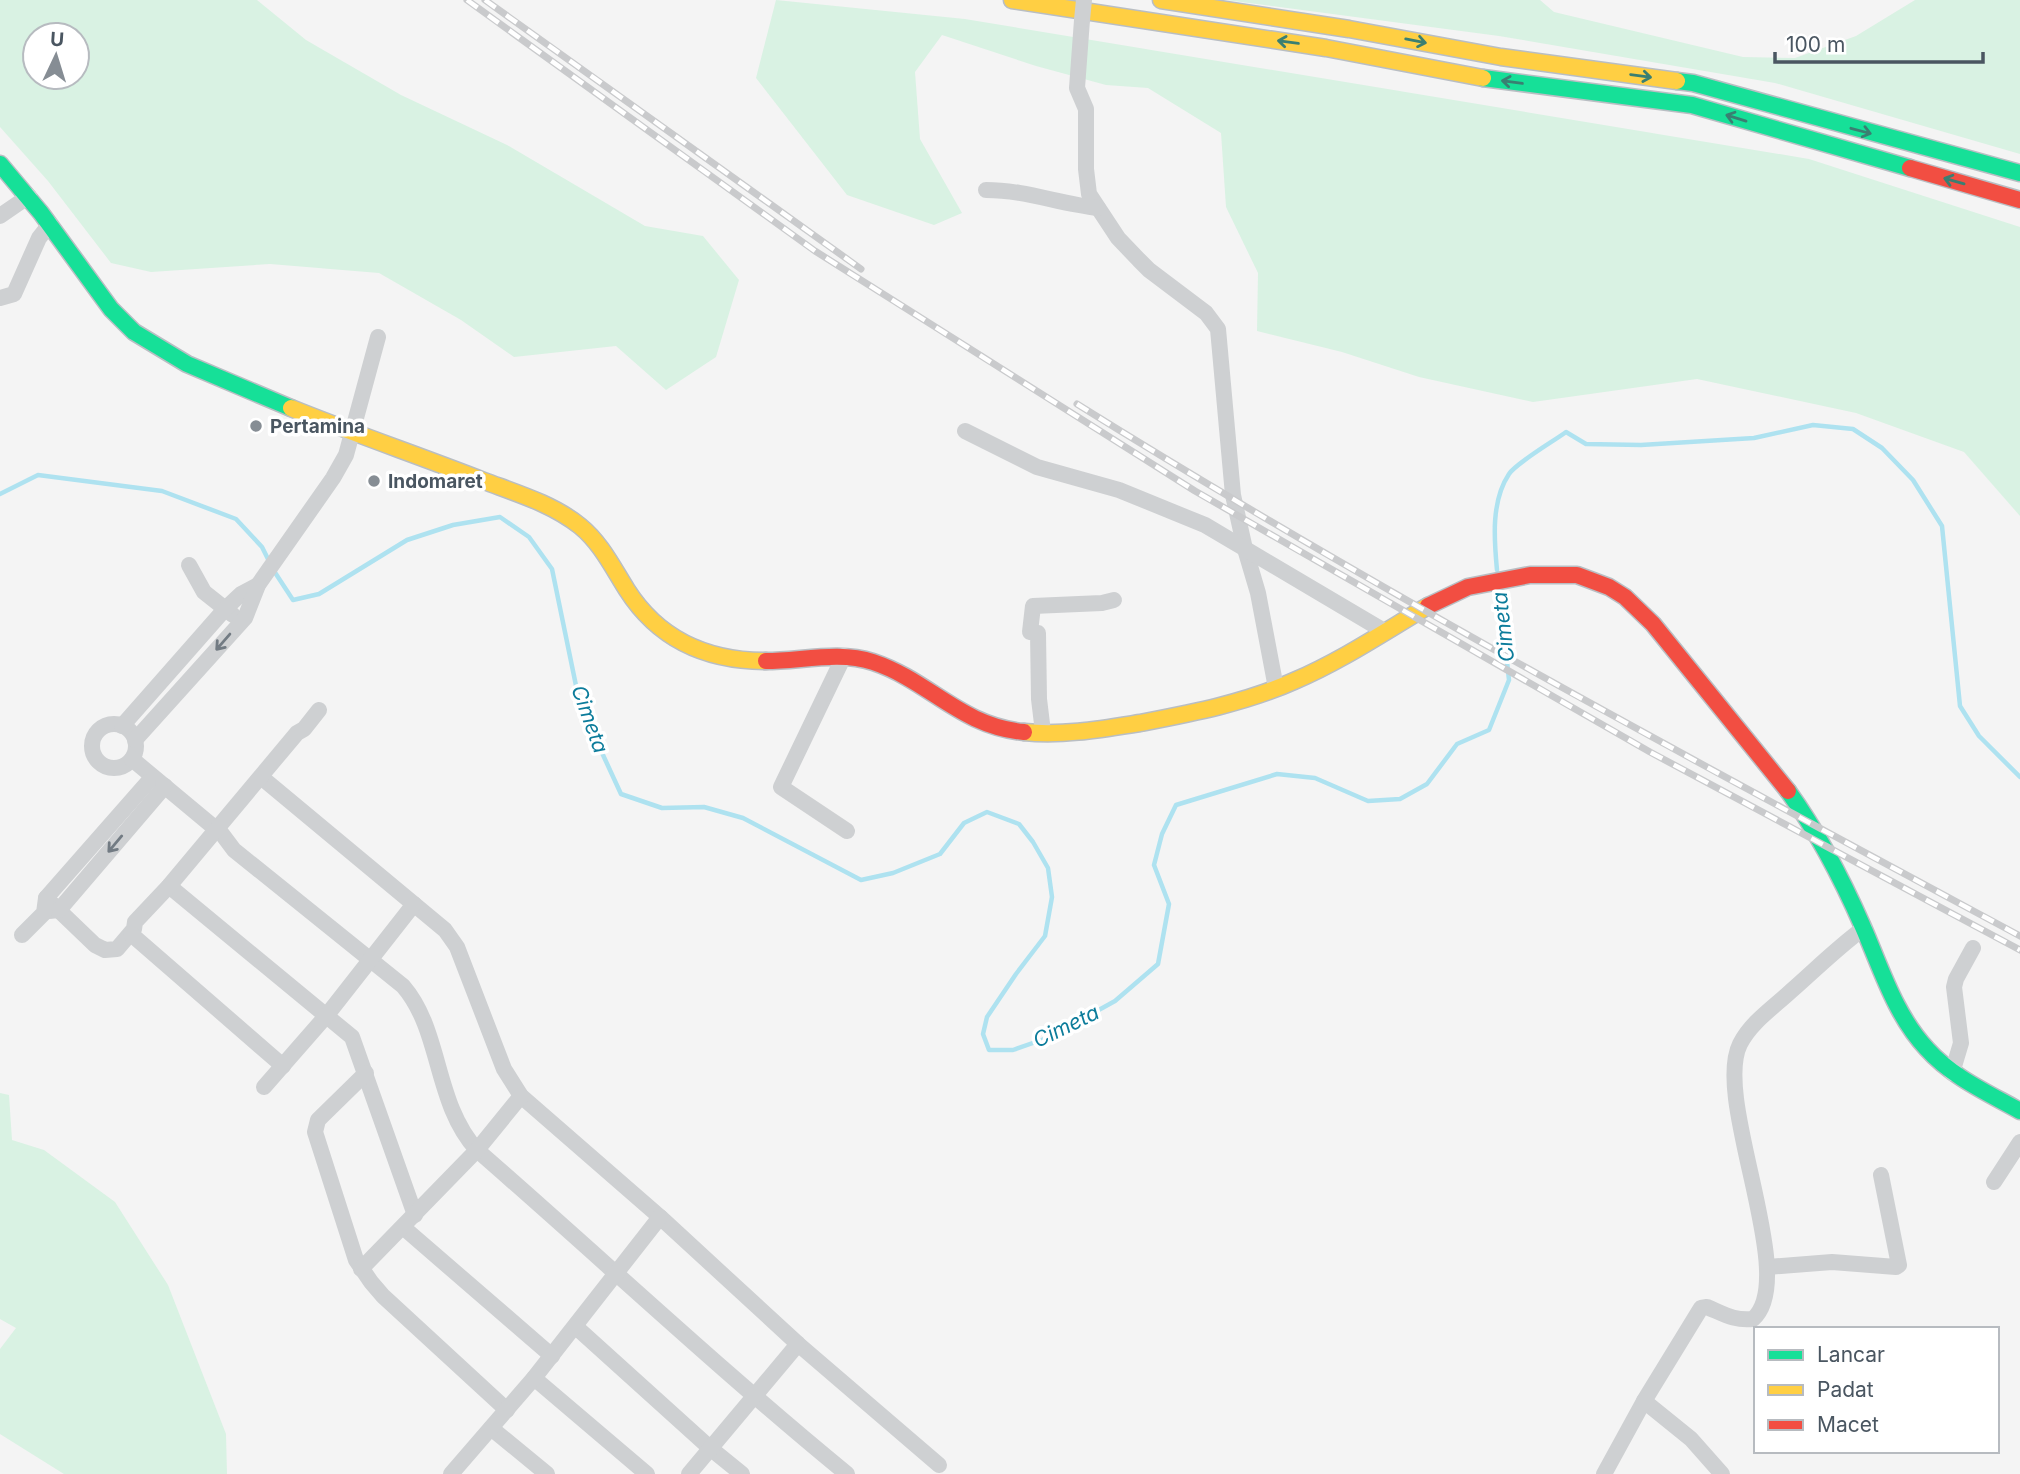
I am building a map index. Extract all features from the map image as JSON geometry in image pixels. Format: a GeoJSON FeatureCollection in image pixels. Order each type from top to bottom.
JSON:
{"type":"FeatureCollection","features":[{"type":"Feature","properties":{"kind":"highway"},"geometry":{"type":"LineString","coordinates":[[1012,0],[1326,48],[1506,82],[1692,105],[2020,200]]}},
{"type":"Feature","properties":{"kind":"highway"},"geometry":{"type":"LineString","coordinates":[[1161,0],[1349,29],[1501,57],[1693,83],[2020,173]]}},
{"type":"Feature","properties":{"kind":"highway"},"geometry":{"type":"LineString","coordinates":[[0,164],[29,196],[109,307],[125,325],[142,338],[247,392],[506,489],[580,524],[594,540],[638,609],[651,623],[687,647],[713,657],[743,660],[844,656],[874,662],[899,673],[976,722],[1010,732],[1074,731],[1157,720],[1276,688],[1310,674],[1463,588],[1519,575],[1556,572],[1595,580],[1612,589],[1639,610],[1758,751],[1798,805],[1840,875],[1897,1007],[1917,1038],[1952,1073],[2019,1108]]}},
{"type":"Feature","properties":{"kind":"street"},"geometry":{"type":"LineString","coordinates":[[1084,0],[1077,88],[1086,109],[1086,184],[1118,238],[1149,271],[1194,303],[1211,318],[1218,329],[1225,383],[1230,474],[1245,549],[1258,593],[1276,688]]}},
{"type":"Feature","properties":{"kind":"street"},"geometry":{"type":"LineString","coordinates":[[986,190],[1025,193],[1076,206],[1098,208]]}},
{"type":"Feature","properties":{"kind":"street"},"geometry":{"type":"LineString","coordinates":[[0,216],[29,196]]}},
{"type":"Feature","properties":{"kind":"street"},"geometry":{"type":"LineString","coordinates":[[0,298],[14,294],[38,238],[50,225]]}},
{"type":"Feature","properties":{"kind":"street"},"geometry":{"type":"LineString","coordinates":[[135,740],[241,621],[262,580],[333,478],[346,455],[378,337]]}},
{"type":"Feature","properties":{"kind":"street"},"geometry":{"type":"LineString","coordinates":[[965,431],[1037,467],[1119,490],[1205,524],[1384,631]]}},
{"type":"Feature","properties":{"kind":"street"},"geometry":{"type":"LineString","coordinates":[[189,565],[204,592],[241,621]]}},
{"type":"Feature","properties":{"kind":"street"},"geometry":{"type":"LineString","coordinates":[[121,726],[225,609],[262,580]]}},
{"type":"Feature","properties":{"kind":"street"},"geometry":{"type":"LineString","coordinates":[[1043,733],[1039,699],[1038,633],[1030,632],[1033,606],[1102,603],[1114,600]]}},
{"type":"Feature","properties":{"kind":"street"},"geometry":{"type":"LineString","coordinates":[[844,656],[781,787],[847,831]]}},
{"type":"Feature","properties":{"kind":"street"},"geometry":{"type":"LineString","coordinates":[[50,907],[95,945],[105,950],[117,949],[132,932],[135,922],[172,888],[264,780],[296,733],[304,729],[319,709]]}},
{"type":"Feature","properties":{"kind":"street"},"geometry":{"type":"LineString","coordinates":[[114,724],[121,726],[128,729],[135,740],[135,754],[129,762],[114,768],[102,764],[94,754],[93,740],[101,729],[114,724]]}},
{"type":"Feature","properties":{"kind":"street"},"geometry":{"type":"LineString","coordinates":[[129,762],[217,835],[224,847],[234,850],[403,986],[418,1004],[463,1135],[754,1398],[847,1474]]}},
{"type":"Feature","properties":{"kind":"street"},"geometry":{"type":"LineString","coordinates":[[264,780],[445,930],[457,947],[504,1069],[521,1096],[660,1217],[798,1344],[939,1465]]}},
{"type":"Feature","properties":{"kind":"street"},"geometry":{"type":"LineString","coordinates":[[22,935],[157,787]]}},
{"type":"Feature","properties":{"kind":"street"},"geometry":{"type":"LineString","coordinates":[[172,888],[352,1037],[415,1215]]}},
{"type":"Feature","properties":{"kind":"street"},"geometry":{"type":"LineString","coordinates":[[264,1087],[327,1015],[414,904]]}},
{"type":"Feature","properties":{"kind":"street"},"geometry":{"type":"LineString","coordinates":[[1604,1474],[1644,1401],[1701,1308],[1710,1307],[1729,1318],[1741,1320],[1757,1316],[1764,1299],[1767,1267],[1739,1112],[1734,1075],[1736,1054],[1749,1030],[1836,950],[1864,928]]}},
{"type":"Feature","properties":{"kind":"street"},"geometry":{"type":"LineString","coordinates":[[132,932],[283,1066]]}},
{"type":"Feature","properties":{"kind":"street"},"geometry":{"type":"LineString","coordinates":[[1952,1073],[1961,1043],[1956,979],[1973,948]]}},
{"type":"Feature","properties":{"kind":"street"},"geometry":{"type":"LineString","coordinates":[[366,1073],[318,1120],[315,1132],[356,1260],[383,1296],[507,1410]]}},
{"type":"Feature","properties":{"kind":"street"},"geometry":{"type":"LineString","coordinates":[[361,1269],[404,1228],[477,1150],[521,1096]]}},
{"type":"Feature","properties":{"kind":"street"},"geometry":{"type":"LineString","coordinates":[[1994,1182],[2020,1142]]}},
{"type":"Feature","properties":{"kind":"street"},"geometry":{"type":"LineString","coordinates":[[1767,1267],[1832,1262],[1899,1265],[1881,1175]]}},
{"type":"Feature","properties":{"kind":"street"},"geometry":{"type":"LineString","coordinates":[[451,1474],[576,1327],[660,1217]]}},
{"type":"Feature","properties":{"kind":"street"},"geometry":{"type":"LineString","coordinates":[[404,1228],[552,1356]]}},
{"type":"Feature","properties":{"kind":"street"},"geometry":{"type":"LineString","coordinates":[[576,1327],[742,1474]]}},
{"type":"Feature","properties":{"kind":"street"},"geometry":{"type":"LineString","coordinates":[[689,1474],[798,1344]]}},
{"type":"Feature","properties":{"kind":"street"},"geometry":{"type":"LineString","coordinates":[[534,1378],[647,1474]]}},
{"type":"Feature","properties":{"kind":"street"},"geometry":{"type":"LineString","coordinates":[[1644,1401],[1691,1439],[1722,1474]]}},
{"type":"Feature","properties":{"kind":"street"},"geometry":{"type":"LineString","coordinates":[[491,1429],[538,1471]]}},
{"type":"Feature","properties":{"kind":"green space"},"geometry":{"type":"Polygon","coordinates":[[[0,0],[257,0],[306,40],[401,95],[507,145],[645,226],[703,236],[739,280],[716,357],[666,390],[616,346],[514,357],[461,320],[379,273],[270,264],[151,272],[111,263],[48,181],[0,127],[0,0]]]}},
{"type":"Feature","properties":{"kind":"green space"},"geometry":{"type":"Polygon","coordinates":[[[776,0],[965,19],[1809,159],[2020,227],[2020,516],[1964,452],[1856,413],[1697,379],[1533,402],[1419,377],[1342,352],[1257,331],[1258,273],[1226,207],[1221,133],[1148,88],[1106,85],[1036,66],[942,35],[915,72],[920,139],[962,213],[934,225],[847,195],[756,78],[776,0]]]}},
{"type":"Feature","properties":{"kind":"green space"},"geometry":{"type":"Polygon","coordinates":[[[1226,0],[1540,0],[1554,12],[1743,57],[1795,58],[1856,36],[1915,0],[2020,0],[2020,154],[1775,83],[1499,36],[1226,0]]]}},
{"type":"Feature","properties":{"kind":"green space"},"geometry":{"type":"Polygon","coordinates":[[[0,1093],[9,1095],[12,1140],[44,1150],[115,1202],[168,1285],[226,1434],[227,1474],[64,1474],[0,1434],[0,1349],[16,1328],[0,1319],[0,1093]]]}},
{"type":"Feature","properties":{"kind":"waterway","name":"Cimeta"},"geometry":{"type":"LineString","coordinates":[[1497,570],[1495,520],[1503,485],[1519,464],[1566,432],[1586,444],[1641,445],[1754,438],[1813,425],[1853,429],[1882,448],[1913,480],[1942,526],[1960,706],[1979,736],[2020,777]]}},
{"type":"Feature","properties":{"kind":"waterway","name":"Cimeta"},"geometry":{"type":"LineString","coordinates":[[0,494],[38,475],[162,491],[236,519],[262,547],[270,563]]}},
{"type":"Feature","properties":{"kind":"waterway","name":"Cimeta"},"geometry":{"type":"LineString","coordinates":[[274,571],[293,600],[319,594],[407,540],[453,525],[500,517],[529,537],[552,569],[580,705],[621,794],[662,808],[704,807],[743,818],[861,880],[893,873],[940,854],[964,823],[987,812],[1019,824],[1048,868],[1052,897],[1045,936],[987,1017],[983,1034],[989,1050],[1013,1050],[1050,1037],[1115,1001],[1158,964],[1169,904],[1154,865],[1162,834],[1176,805],[1277,774],[1315,778],[1368,801],[1400,799],[1427,784],[1457,744],[1489,730],[1509,680],[1499,589]]}},
{"type":"Feature","properties":{"kind":"railway"},"geometry":{"type":"LineString","coordinates":[[467,0],[815,251],[1195,491],[1650,752],[2020,950]]}},
{"type":"Feature","properties":{"kind":"railway"},"geometry":{"type":"LineString","coordinates":[[485,0],[861,269]]}},
{"type":"Feature","properties":{"kind":"railway"},"geometry":{"type":"LineString","coordinates":[[1077,404],[1309,544],[1544,678],[2020,936]]}},
{"type":"Feature","properties":{"kind":"traffic: fast"},"geometry":{"type":"LineString","coordinates":[[1483,78],[1692,105],[1910,168]]}},
{"type":"Feature","properties":{"kind":"traffic: fast"},"geometry":{"type":"LineString","coordinates":[[1677,81],[1693,83],[2020,173]]}},
{"type":"Feature","properties":{"kind":"traffic: fast"},"geometry":{"type":"LineString","coordinates":[[0,164],[41,213],[111,309],[134,332],[187,364],[291,408]]}},
{"type":"Feature","properties":{"kind":"traffic: fast"},"geometry":{"type":"LineString","coordinates":[[1788,791],[1820,840],[1838,874],[1897,1006],[1916,1036],[1948,1068],[2020,1111]]}},
{"type":"Feature","properties":{"kind":"traffic: slow"},"geometry":{"type":"LineString","coordinates":[[1012,0],[1326,48],[1483,78]]}},
{"type":"Feature","properties":{"kind":"traffic: slow"},"geometry":{"type":"LineString","coordinates":[[1161,0],[1349,29],[1501,57],[1677,81]]}},
{"type":"Feature","properties":{"kind":"traffic: slow"},"geometry":{"type":"LineString","coordinates":[[291,408],[558,511],[580,526],[594,540],[640,607],[670,634],[705,652],[724,657],[766,661]]}},
{"type":"Feature","properties":{"kind":"traffic: slow"},"geometry":{"type":"LineString","coordinates":[[1024,732],[1097,730],[1199,711],[1257,695],[1329,664],[1428,606]]}},
{"type":"Feature","properties":{"kind":"traffic: jam"},"geometry":{"type":"LineString","coordinates":[[1910,168],[2020,200]]}},
{"type":"Feature","properties":{"kind":"traffic: jam"},"geometry":{"type":"LineString","coordinates":[[1428,606],[1468,587],[1530,575],[1577,575],[1609,587],[1625,597],[1653,624],[1788,791]]}},
{"type":"Feature","properties":{"kind":"traffic: jam"},"geometry":{"type":"LineString","coordinates":[[766,661],[847,657],[873,662],[912,680],[981,721],[1024,732]]}},
{"type":"Feature","properties":{"kind":"place","name":"Pertamina"},"geometry":{"type":"Point","coordinates":[256,426]}},
{"type":"Feature","properties":{"kind":"place","name":"Indomaret"},"geometry":{"type":"Point","coordinates":[374,481]}}]}
